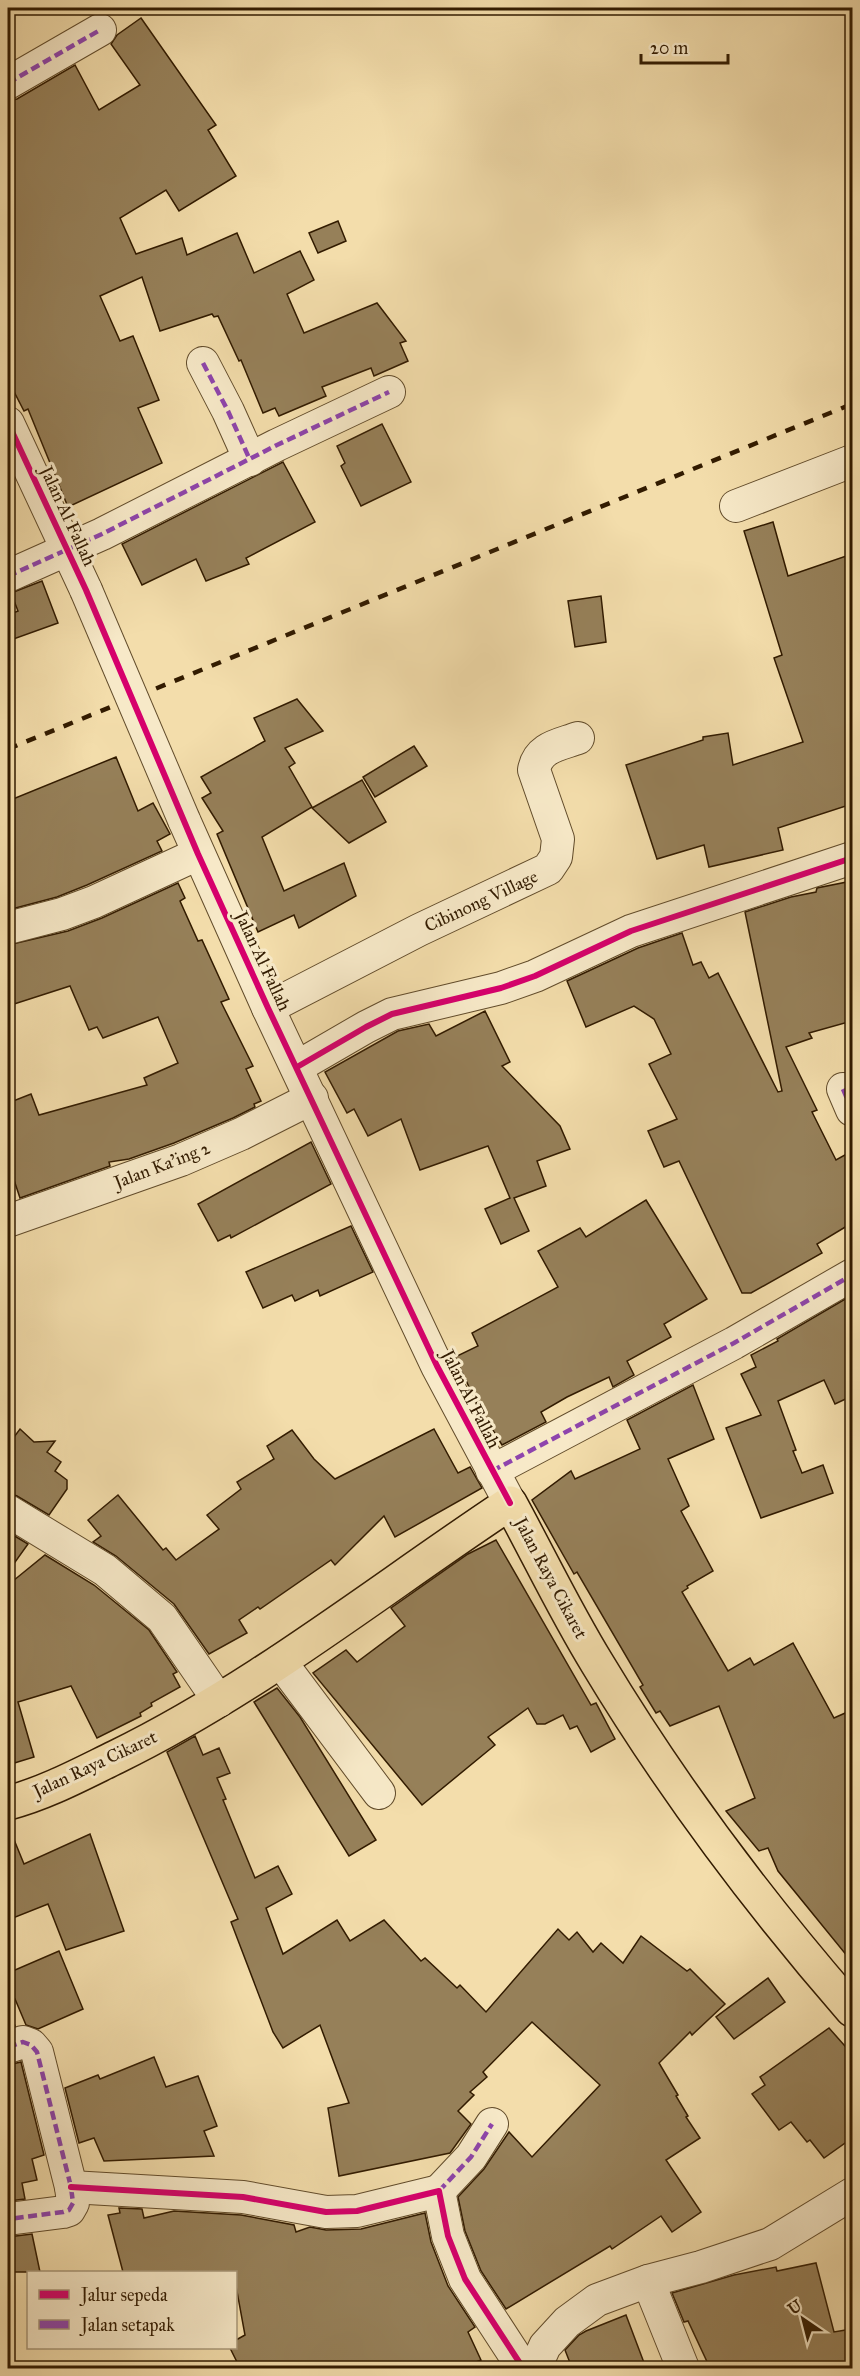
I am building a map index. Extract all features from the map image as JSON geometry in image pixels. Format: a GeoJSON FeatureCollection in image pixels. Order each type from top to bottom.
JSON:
{"type":"FeatureCollection","features":[{"type":"Feature","properties":{"kind":"main road","name":"Jalan Raya Cikaret"},"geometry":{"type":"LineString","coordinates":[[8,1803],[71,1779],[219,1701],[280,1662],[429,1556],[510,1503],[596,1662],[683,1795],[755,1893],[852,2010]]}},
{"type":"Feature","properties":{"kind":"street"},"geometry":{"type":"LineString","coordinates":[[8,83],[100,30]]}},
{"type":"Feature","properties":{"kind":"street"},"geometry":{"type":"LineString","coordinates":[[203,363],[250,460]]}},
{"type":"Feature","properties":{"kind":"street"},"geometry":{"type":"LineString","coordinates":[[8,576],[102,534],[389,393]]}},
{"type":"Feature","properties":{"kind":"street","name":"Jalan Al Fallah"},"geometry":{"type":"LineString","coordinates":[[8,423],[86,590],[198,854],[268,1008],[437,1366],[510,1503]]}},
{"type":"Feature","properties":{"kind":"street"},"geometry":{"type":"LineString","coordinates":[[736,506],[852,461]]}},
{"type":"Feature","properties":{"kind":"street","name":"Cibinong Village"},"geometry":{"type":"LineString","coordinates":[[268,1008],[419,930],[548,869],[556,857],[558,839],[534,770],[535,761],[549,748],[578,738]]}},
{"type":"Feature","properties":{"kind":"street"},"geometry":{"type":"LineString","coordinates":[[8,928],[62,914],[94,902],[198,854]]}},
{"type":"Feature","properties":{"kind":"street"},"geometry":{"type":"LineString","coordinates":[[297,1067],[392,1014],[501,988],[536,976],[631,931],[852,858]]}},
{"type":"Feature","properties":{"kind":"street","name":"Jalan Ka'ing 2"},"geometry":{"type":"LineString","coordinates":[[8,1221],[181,1160],[241,1134],[312,1098]]}},
{"type":"Feature","properties":{"kind":"street"},"geometry":{"type":"LineString","coordinates":[[492,1471],[734,1342],[852,1275]]}},
{"type":"Feature","properties":{"kind":"street"},"geometry":{"type":"LineString","coordinates":[[8,1511],[105,1570],[162,1618],[219,1701]]}},
{"type":"Feature","properties":{"kind":"street"},"geometry":{"type":"LineString","coordinates":[[280,1662],[379,1793]]}},
{"type":"Feature","properties":{"kind":"street"},"geometry":{"type":"LineString","coordinates":[[8,2047],[23,2042],[31,2045],[37,2052],[73,2203],[69,2210],[8,2218]]}},
{"type":"Feature","properties":{"kind":"street"},"geometry":{"type":"LineString","coordinates":[[71,2187],[243,2197],[326,2212],[357,2211],[440,2191],[471,2157],[492,2124]]}},
{"type":"Feature","properties":{"kind":"street"},"geometry":{"type":"LineString","coordinates":[[440,2191],[448,2236],[465,2279],[523,2368]]}},
{"type":"Feature","properties":{"kind":"street"},"geometry":{"type":"LineString","coordinates":[[536,2368],[545,2346],[567,2322],[597,2300],[648,2281],[702,2267],[770,2244],[851,2200]]}},
{"type":"Feature","properties":{"kind":"street"},"geometry":{"type":"LineString","coordinates":[[648,2281],[683,2368]]}},
{"type":"Feature","properties":{"kind":"building"},"geometry":{"type":"Polygon","coordinates":[[[141,18],[216,125],[208,130],[236,176],[179,211],[166,190],[120,218],[136,254],[182,238],[187,255],[237,233],[254,273],[300,251],[314,280],[287,294],[304,333],[377,303],[406,341],[400,343],[408,361],[374,376],[371,368],[322,387],[326,396],[279,416],[275,408],[263,413],[241,360],[239,361],[218,316],[214,317],[212,314],[160,331],[142,277],[100,296],[120,341],[133,336],[159,400],[138,408],[162,463],[68,507],[28,409],[24,411],[8,380],[8,101],[17,99],[75,65],[99,110],[140,85],[111,44],[117,35],[141,18]]]}},
{"type":"Feature","properties":{"kind":"building"},"geometry":{"type":"Polygon","coordinates":[[[338,221],[346,241],[318,253],[309,233],[338,221]]]}},
{"type":"Feature","properties":{"kind":"building"},"geometry":{"type":"Polygon","coordinates":[[[382,424],[411,482],[361,506],[341,466],[345,463],[337,446],[382,424]]]}},
{"type":"Feature","properties":{"kind":"building"},"geometry":{"type":"Polygon","coordinates":[[[283,462],[315,522],[246,558],[249,564],[206,581],[196,559],[142,585],[122,544],[283,462]]]}},
{"type":"Feature","properties":{"kind":"building"},"geometry":{"type":"Polygon","coordinates":[[[773,522],[788,576],[852,554],[852,804],[778,828],[783,850],[709,867],[704,845],[657,859],[626,765],[703,740],[703,737],[728,733],[733,765],[803,742],[774,658],[782,655],[744,531],[773,522]]]}},
{"type":"Feature","properties":{"kind":"building"},"geometry":{"type":"Polygon","coordinates":[[[42,581],[58,623],[8,641],[8,615],[18,611],[11,593],[42,581]]]}},
{"type":"Feature","properties":{"kind":"building"},"geometry":{"type":"Polygon","coordinates":[[[601,596],[606,642],[575,647],[568,601],[601,596]]]}},
{"type":"Feature","properties":{"kind":"building"},"geometry":{"type":"Polygon","coordinates":[[[297,699],[323,731],[285,748],[295,763],[289,767],[312,807],[262,837],[284,891],[344,863],[356,896],[299,928],[294,915],[258,932],[217,834],[223,831],[202,798],[211,793],[201,777],[265,741],[254,718],[297,699]]]}},
{"type":"Feature","properties":{"kind":"building"},"geometry":{"type":"Polygon","coordinates":[[[414,746],[427,766],[375,797],[363,777],[414,746]]]}},
{"type":"Feature","properties":{"kind":"building"},"geometry":{"type":"Polygon","coordinates":[[[116,757],[138,811],[153,803],[170,834],[157,841],[162,851],[57,897],[8,910],[8,801],[116,757]]]}},
{"type":"Feature","properties":{"kind":"building"},"geometry":{"type":"Polygon","coordinates":[[[362,780],[386,822],[349,843],[312,808],[362,780]]]}},
{"type":"Feature","properties":{"kind":"building"},"geometry":{"type":"Polygon","coordinates":[[[852,881],[852,1021],[809,1033],[812,1038],[786,1047],[817,1110],[812,1112],[836,1160],[852,1151],[852,1223],[817,1244],[822,1253],[751,1293],[742,1293],[679,1161],[664,1167],[648,1131],[677,1119],[649,1064],[671,1054],[654,1019],[634,1006],[586,1027],[567,981],[638,948],[682,933],[693,965],[701,962],[709,978],[718,973],[778,1092],[782,1091],[745,912],[791,897],[816,892],[817,888],[852,881]]]}},
{"type":"Feature","properties":{"kind":"building"},"geometry":{"type":"Polygon","coordinates":[[[178,883],[185,898],[180,901],[198,941],[202,940],[229,999],[221,1002],[253,1066],[246,1069],[261,1101],[254,1104],[255,1107],[233,1118],[174,1143],[129,1159],[109,1162],[110,1166],[20,1198],[8,1162],[8,1103],[31,1094],[39,1115],[147,1085],[144,1078],[178,1063],[158,1017],[103,1038],[97,1027],[89,1030],[70,986],[8,1006],[8,945],[68,931],[178,883]]]}},
{"type":"Feature","properties":{"kind":"building"},"geometry":{"type":"Polygon","coordinates":[[[485,1011],[510,1062],[502,1066],[560,1126],[570,1149],[537,1161],[546,1186],[514,1198],[529,1231],[501,1244],[485,1209],[510,1198],[488,1146],[420,1170],[401,1119],[368,1136],[354,1109],[347,1113],[325,1072],[398,1031],[429,1024],[436,1036],[485,1011]]]}},
{"type":"Feature","properties":{"kind":"building"},"geometry":{"type":"Polygon","coordinates":[[[311,1142],[331,1184],[231,1238],[230,1235],[218,1241],[198,1204],[311,1142]]]}},
{"type":"Feature","properties":{"kind":"building"},"geometry":{"type":"Polygon","coordinates":[[[646,1200],[707,1299],[664,1324],[671,1337],[627,1361],[634,1375],[613,1387],[609,1377],[567,1397],[541,1412],[546,1422],[502,1445],[478,1406],[455,1357],[478,1346],[472,1333],[558,1287],[538,1251],[580,1228],[586,1237],[646,1200]]]}},
{"type":"Feature","properties":{"kind":"building"},"geometry":{"type":"Polygon","coordinates":[[[351,1226],[373,1272],[320,1296],[318,1290],[295,1301],[292,1295],[263,1308],[246,1272],[351,1226]]]}},
{"type":"Feature","properties":{"kind":"building"},"geometry":{"type":"Polygon","coordinates":[[[852,1295],[852,1396],[835,1404],[824,1380],[778,1401],[802,1473],[823,1465],[833,1493],[761,1518],[726,1428],[761,1415],[741,1374],[756,1367],[751,1355],[852,1295]]]}},
{"type":"Feature","properties":{"kind":"building"},"geometry":{"type":"Polygon","coordinates":[[[693,1385],[714,1439],[668,1459],[689,1506],[681,1511],[713,1571],[687,1586],[688,1588],[682,1592],[728,1671],[750,1658],[754,1665],[793,1643],[834,1718],[852,1710],[852,1962],[778,1871],[768,1848],[759,1851],[726,1811],[755,1798],[719,1706],[670,1726],[660,1711],[656,1713],[640,1687],[643,1685],[577,1572],[574,1574],[532,1500],[571,1471],[575,1479],[640,1449],[627,1420],[693,1385]]]}},
{"type":"Feature","properties":{"kind":"building"},"geometry":{"type":"Polygon","coordinates":[[[20,1429],[34,1442],[55,1441],[47,1452],[61,1462],[55,1471],[67,1480],[67,1489],[49,1515],[8,1493],[8,1445],[20,1429]]]}},
{"type":"Feature","properties":{"kind":"building"},"geometry":{"type":"Polygon","coordinates":[[[434,1429],[458,1473],[470,1467],[482,1488],[395,1537],[384,1516],[335,1565],[331,1560],[260,1609],[258,1607],[239,1620],[247,1633],[209,1654],[174,1604],[116,1556],[93,1542],[101,1536],[88,1520],[118,1495],[163,1550],[166,1548],[176,1560],[219,1529],[207,1515],[241,1489],[237,1482],[274,1459],[267,1446],[292,1430],[314,1459],[335,1479],[434,1429]]]}},
{"type":"Feature","properties":{"kind":"building"},"geometry":{"type":"Polygon","coordinates":[[[8,1532],[28,1544],[8,1572],[8,1532]]]}},
{"type":"Feature","properties":{"kind":"building"},"geometry":{"type":"Polygon","coordinates":[[[496,1540],[591,1705],[596,1703],[615,1739],[591,1752],[577,1726],[570,1729],[563,1715],[545,1724],[537,1724],[528,1708],[488,1737],[495,1745],[422,1805],[313,1673],[346,1650],[357,1662],[405,1626],[391,1608],[468,1554],[496,1540]]]}},
{"type":"Feature","properties":{"kind":"building"},"geometry":{"type":"Polygon","coordinates":[[[45,1555],[94,1585],[149,1630],[177,1672],[173,1674],[180,1687],[151,1703],[152,1706],[140,1713],[141,1716],[97,1738],[71,1686],[18,1702],[34,1757],[8,1765],[8,1585],[45,1555]]]}},
{"type":"Feature","properties":{"kind":"building"},"geometry":{"type":"Polygon","coordinates":[[[277,1688],[300,1717],[376,1840],[349,1856],[254,1702],[277,1688]]]}},
{"type":"Feature","properties":{"kind":"building"},"geometry":{"type":"Polygon","coordinates":[[[195,1736],[203,1755],[219,1748],[230,1773],[217,1778],[226,1799],[223,1800],[255,1878],[278,1866],[292,1894],[266,1908],[283,1954],[337,1920],[350,1941],[384,1920],[421,1961],[425,1958],[457,1988],[460,1985],[486,2012],[558,1929],[569,1940],[577,1932],[593,1952],[601,1943],[623,1963],[641,1936],[687,1971],[690,1969],[725,2004],[692,2035],[690,2032],[659,2063],[678,2095],[676,2096],[688,2116],[686,2117],[700,2138],[666,2160],[701,2212],[672,2232],[661,2216],[612,2249],[610,2246],[506,2309],[481,2271],[465,2231],[458,2197],[484,2169],[509,2132],[532,2157],[600,2085],[532,2022],[483,2072],[487,2077],[470,2092],[474,2095],[458,2111],[471,2124],[450,2153],[339,2176],[328,2108],[349,2103],[320,2025],[283,2048],[273,2032],[231,1922],[238,1919],[167,1752],[195,1736]]]}},
{"type":"Feature","properties":{"kind":"building"},"geometry":{"type":"Polygon","coordinates":[[[8,1825],[24,1864],[90,1834],[124,1931],[66,1950],[48,1904],[8,1920],[8,1825]]]}},
{"type":"Feature","properties":{"kind":"building"},"geometry":{"type":"Polygon","coordinates":[[[59,1951],[83,2009],[38,2029],[26,2025],[15,1999],[8,2002],[8,1973],[59,1951]]]}},
{"type":"Feature","properties":{"kind":"building"},"geometry":{"type":"Polygon","coordinates":[[[768,1978],[785,2002],[734,2039],[716,2017],[768,1978]]]}},
{"type":"Feature","properties":{"kind":"building"},"geometry":{"type":"Polygon","coordinates":[[[10,2012],[15,2026],[8,2028],[8,2013],[10,2012]]]}},
{"type":"Feature","properties":{"kind":"building"},"geometry":{"type":"Polygon","coordinates":[[[829,2028],[852,2054],[852,2138],[824,2158],[810,2140],[807,2142],[791,2122],[779,2130],[752,2094],[765,2085],[760,2077],[829,2028]]]}},
{"type":"Feature","properties":{"kind":"building"},"geometry":{"type":"Polygon","coordinates":[[[154,2057],[166,2087],[198,2076],[217,2126],[204,2131],[214,2156],[104,2161],[94,2138],[79,2143],[65,2088],[98,2075],[100,2079],[154,2057]]]}},
{"type":"Feature","properties":{"kind":"building"},"geometry":{"type":"Polygon","coordinates":[[[21,2062],[44,2155],[32,2159],[37,2180],[22,2183],[25,2199],[8,2201],[8,2065],[21,2062]]]}},
{"type":"Feature","properties":{"kind":"building"},"geometry":{"type":"Polygon","coordinates":[[[119,2208],[142,2209],[144,2218],[174,2211],[241,2215],[294,2225],[296,2232],[310,2227],[326,2230],[361,2229],[425,2213],[431,2242],[448,2286],[475,2327],[468,2332],[481,2360],[476,2362],[478,2368],[240,2368],[230,2349],[237,2349],[237,2339],[245,2335],[237,2291],[237,2271],[123,2271],[108,2215],[120,2213],[119,2208]]]}},
{"type":"Feature","properties":{"kind":"building"},"geometry":{"type":"Polygon","coordinates":[[[32,2234],[40,2271],[8,2272],[8,2237],[32,2234]]]}},
{"type":"Feature","properties":{"kind":"building"},"geometry":{"type":"Polygon","coordinates":[[[816,2263],[834,2332],[852,2329],[852,2368],[710,2368],[688,2321],[684,2322],[672,2293],[734,2275],[776,2267],[777,2271],[816,2263]]]}},
{"type":"Feature","properties":{"kind":"building"},"geometry":{"type":"Polygon","coordinates":[[[626,2315],[646,2368],[572,2368],[565,2350],[579,2335],[626,2315]]]}},
{"type":"Feature","properties":{"kind":"railway"},"geometry":{"type":"LineString","coordinates":[[8,749],[852,404]]}},
{"type":"Feature","properties":{"kind":"marked path"},"geometry":{"type":"LineString","coordinates":[[8,83],[100,30]]}},
{"type":"Feature","properties":{"kind":"marked path"},"geometry":{"type":"LineString","coordinates":[[203,363],[250,460]]}},
{"type":"Feature","properties":{"kind":"marked path"},"geometry":{"type":"LineString","coordinates":[[8,576],[102,534],[277,445],[389,392]]}},
{"type":"Feature","properties":{"kind":"marked path"},"geometry":{"type":"LineString","coordinates":[[843,1089],[852,1110]]}},
{"type":"Feature","properties":{"kind":"marked path"},"geometry":{"type":"LineString","coordinates":[[492,1471],[734,1343],[852,1275]]}},
{"type":"Feature","properties":{"kind":"marked path"},"geometry":{"type":"LineString","coordinates":[[8,2047],[23,2042],[31,2045],[37,2052],[73,2203],[69,2210],[63,2212],[8,2219]]}},
{"type":"Feature","properties":{"kind":"marked path"},"geometry":{"type":"LineString","coordinates":[[439,2191],[471,2157],[492,2124]]}},
{"type":"Feature","properties":{"kind":"cycle path"},"geometry":{"type":"LineString","coordinates":[[8,423],[86,590],[198,854],[268,1008],[437,1366],[510,1503]]}},
{"type":"Feature","properties":{"kind":"cycle path"},"geometry":{"type":"LineString","coordinates":[[297,1067],[392,1014],[501,988],[535,976],[631,931],[852,858]]}},
{"type":"Feature","properties":{"kind":"cycle path"},"geometry":{"type":"LineString","coordinates":[[71,2187],[243,2197],[326,2212],[357,2211],[439,2191],[448,2236],[465,2279],[523,2368]]}}]}
